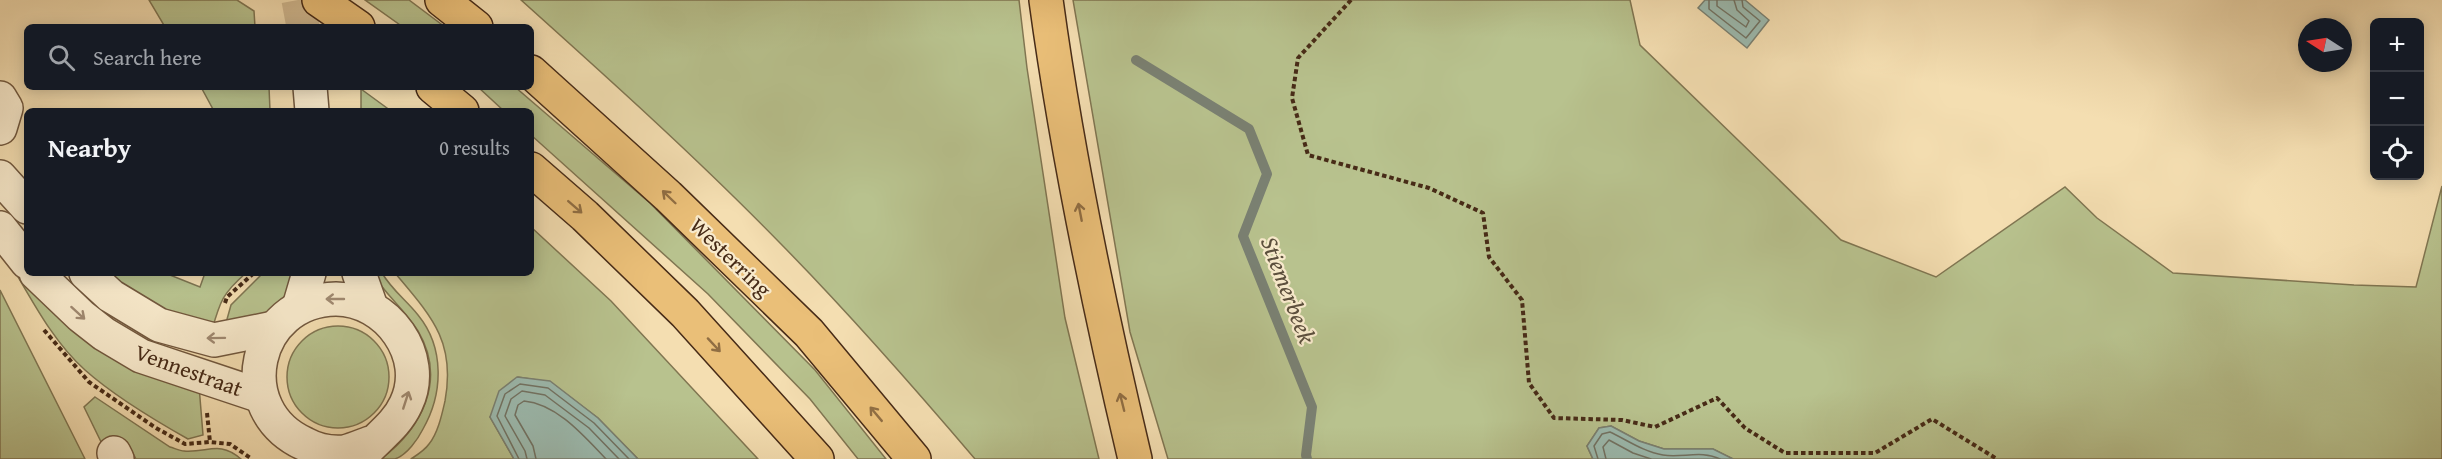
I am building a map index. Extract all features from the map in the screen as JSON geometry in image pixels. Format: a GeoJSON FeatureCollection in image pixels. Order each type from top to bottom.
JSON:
{"type":"FeatureCollection","features":[{"type":"Feature","properties":{"kind":"highway"},"geometry":{"type":"LineString","coordinates":[[320,0],[354,24]]}},
{"type":"Feature","properties":{"kind":"highway"},"geometry":{"type":"LineString","coordinates":[[442,0],[472,24]]}},
{"type":"Feature","properties":{"kind":"highway"},"geometry":{"type":"LineString","coordinates":[[1046,0],[1075,186],[1101,318],[1136,459]]}},
{"type":"Feature","properties":{"kind":"highway","name":"Westerring"},"geometry":{"type":"LineString","coordinates":[[534,75],[668,196],[809,333],[914,459]]}},
{"type":"Feature","properties":{"kind":"highway"},"geometry":{"type":"LineString","coordinates":[[437,90],[458,108]]}},
{"type":"Feature","properties":{"kind":"highway"},"geometry":{"type":"LineString","coordinates":[[534,172],[585,216],[685,313],[818,459]]}},
{"type":"Feature","properties":{"kind":"street"},"geometry":{"type":"LineString","coordinates":[[310,90],[312,108]]}},
{"type":"Feature","properties":{"kind":"street"},"geometry":{"type":"LineString","coordinates":[[0,98],[6,108],[0,128]]}},
{"type":"Feature","properties":{"kind":"street"},"geometry":{"type":"LineString","coordinates":[[0,177],[24,204]]}},
{"type":"Feature","properties":{"kind":"street"},"geometry":{"type":"LineString","coordinates":[[0,228],[24,258]]}},
{"type":"Feature","properties":{"kind":"street","name":"Vennestraat"},"geometry":{"type":"LineString","coordinates":[[39,276],[81,316],[104,334],[141,356],[261,396]]}},
{"type":"Feature","properties":{"kind":"street","name":"Vennestraat"},"geometry":{"type":"LineString","coordinates":[[89,276],[111,296],[159,325],[214,340],[274,328]]}},
{"type":"Feature","properties":{"kind":"street"},"geometry":{"type":"LineString","coordinates":[[299,307],[308,276]]}},
{"type":"Feature","properties":{"kind":"street"},"geometry":{"type":"LineString","coordinates":[[360,276],[371,307]]}},
{"type":"Feature","properties":{"kind":"street","name":"Vennestraat"},"geometry":{"type":"LineString","coordinates":[[322,299],[348,299],[371,307],[393,324],[407,348],[412,375],[407,403],[392,427],[365,451],[344,452],[292,448],[272,420],[261,396],[258,372],[262,349],[274,328],[299,307],[322,299]]}},
{"type":"Feature","properties":{"kind":"path"},"geometry":{"type":"LineString","coordinates":[[1351,0],[1298,58],[1292,98],[1308,155],[1429,188],[1483,213],[1489,256],[1522,300],[1529,383],[1554,418],[1622,420],[1654,427],[1717,399],[1745,428],[1785,453],[1875,453],[1932,419],[1997,459]]}},
{"type":"Feature","properties":{"kind":"path"},"geometry":{"type":"LineString","coordinates":[[40,323],[50,339],[89,382],[156,428],[185,444],[210,442],[230,444],[252,459]]}},
{"type":"Feature","properties":{"kind":"green space"},"geometry":{"type":"Polygon","coordinates":[[[149,0],[237,0],[254,11],[255,24],[163,24],[149,0]]]}},
{"type":"Feature","properties":{"kind":"green space"},"geometry":{"type":"Polygon","coordinates":[[[365,0],[409,0],[441,24],[399,24],[365,0]]]}},
{"type":"Feature","properties":{"kind":"green space"},"geometry":{"type":"Polygon","coordinates":[[[521,0],[1019,0],[1027,68],[1065,318],[1099,459],[975,459],[830,295],[749,211],[620,89],[521,0]]]}},
{"type":"Feature","properties":{"kind":"green space"},"geometry":{"type":"Polygon","coordinates":[[[1073,0],[1630,0],[1640,45],[1841,240],[1936,277],[2065,187],[2097,218],[2173,273],[2416,287],[2442,186],[2442,459],[1733,459],[1713,449],[1664,449],[1639,441],[1611,426],[1599,428],[1587,446],[1593,459],[1168,459],[1130,332],[1073,0]]]}},
{"type":"Feature","properties":{"kind":"green space"},"geometry":{"type":"Polygon","coordinates":[[[203,90],[269,90],[270,108],[212,108],[203,90]]]}},
{"type":"Feature","properties":{"kind":"green space"},"geometry":{"type":"Polygon","coordinates":[[[362,90],[387,108],[361,108],[362,90]]]}},
{"type":"Feature","properties":{"kind":"green space"},"geometry":{"type":"Polygon","coordinates":[[[481,90],[518,90],[650,203],[815,370],[886,459],[858,459],[810,399],[708,294],[534,138],[534,108],[501,108],[481,90]]]}},
{"type":"Feature","properties":{"kind":"green space"},"geometry":{"type":"Polygon","coordinates":[[[534,230],[611,301],[758,459],[638,459],[598,418],[550,382],[518,377],[490,417],[514,459],[411,459],[432,440],[445,401],[447,380],[444,345],[420,303],[398,276],[534,276],[534,230]]]}},
{"type":"Feature","properties":{"kind":"green space"},"geometry":{"type":"Polygon","coordinates":[[[4,253],[24,267],[24,276],[38,276],[199,386],[203,435],[188,439],[121,398],[96,379],[72,358],[50,330],[4,253]]]}},
{"type":"Feature","properties":{"kind":"green space"},"geometry":{"type":"Polygon","coordinates":[[[104,276],[172,276],[200,287],[204,276],[243,276],[223,298],[212,330],[186,324],[104,276]]]}},
{"type":"Feature","properties":{"kind":"green space"},"geometry":{"type":"Polygon","coordinates":[[[260,276],[299,276],[285,298],[270,313],[262,318],[224,330],[231,305],[260,276]]]}},
{"type":"Feature","properties":{"kind":"green space"},"geometry":{"type":"Polygon","coordinates":[[[374,276],[384,276],[418,315],[427,328],[437,356],[437,386],[430,415],[412,446],[395,459],[381,459],[396,447],[418,418],[426,402],[430,385],[430,367],[426,349],[418,331],[374,276]]]}},
{"type":"Feature","properties":{"kind":"green space"},"geometry":{"type":"Polygon","coordinates":[[[0,290],[80,449],[85,459],[0,459],[0,290]]]}},
{"type":"Feature","properties":{"kind":"green space"},"geometry":{"type":"Polygon","coordinates":[[[338,326],[367,334],[381,348],[389,377],[381,406],[367,420],[338,428],[309,420],[295,406],[287,377],[295,348],[309,334],[338,326]]]}},
{"type":"Feature","properties":{"kind":"green space"},"geometry":{"type":"Polygon","coordinates":[[[95,397],[170,447],[184,451],[226,450],[241,459],[136,459],[127,442],[106,452],[84,407],[95,397]]]}},
{"type":"Feature","properties":{"kind":"water"},"geometry":{"type":"Polygon","coordinates":[[[1705,0],[1745,0],[1769,20],[1747,48],[1698,8],[1705,0]]]}},
{"type":"Feature","properties":{"kind":"water"},"geometry":{"type":"Polygon","coordinates":[[[517,377],[550,381],[598,418],[638,459],[514,459],[490,417],[499,391],[517,377]]]}},
{"type":"Feature","properties":{"kind":"water"},"geometry":{"type":"Polygon","coordinates":[[[1611,426],[1639,441],[1664,449],[1713,449],[1733,459],[1593,459],[1587,446],[1599,428],[1611,426]]]}},
{"type":"Feature","properties":{"kind":"waterway","name":"Stiemerbeek"},"geometry":{"type":"LineString","coordinates":[[1136,60],[1249,129],[1267,174],[1243,236],[1312,407],[1307,459]]}},
{"type":"Feature","properties":{"kind":"tunnel"},"geometry":{"type":"LineString","coordinates":[[298,0],[302,24]]}}]}
